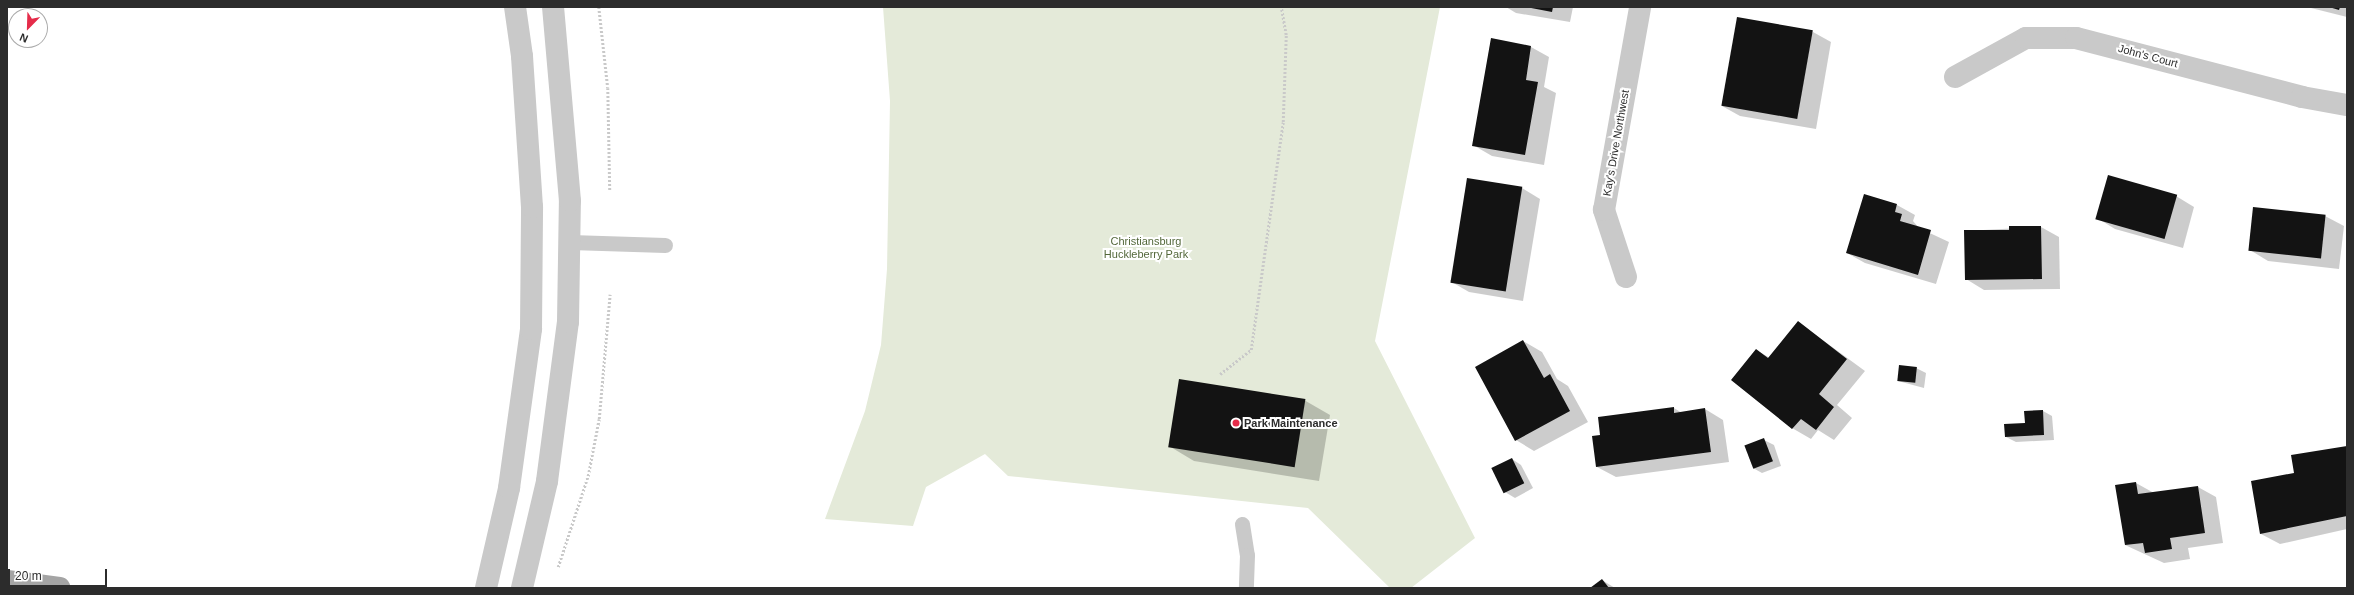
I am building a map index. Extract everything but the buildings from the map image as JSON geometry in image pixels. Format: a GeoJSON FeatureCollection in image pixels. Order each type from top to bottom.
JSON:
{"type":"FeatureCollection","features":[{"type":"Feature","properties":{"kind":"main road"},"geometry":{"type":"LineString","coordinates":[[7,581],[60,588]]}},
{"type":"Feature","properties":{"kind":"street"},"geometry":{"type":"LineString","coordinates":[[486,588],[510,488],[531,329],[532,207],[522,56],[515,7]]}},
{"type":"Feature","properties":{"kind":"street"},"geometry":{"type":"LineString","coordinates":[[522,588],[547,481],[568,322],[570,242],[562,82],[553,7]]}},
{"type":"Feature","properties":{"kind":"street","name":"Kay's Drive Northwest"},"geometry":{"type":"LineString","coordinates":[[1626,277],[1604,210],[1640,7]]}},
{"type":"Feature","properties":{"kind":"street","name":"John's Court"},"geometry":{"type":"LineString","coordinates":[[1955,77],[2026,38],[2076,38],[2302,97],[2347,105]]}},
{"type":"Feature","properties":{"kind":"lane"},"geometry":{"type":"LineString","coordinates":[[570,242],[665,245]]}},
{"type":"Feature","properties":{"kind":"lane"},"geometry":{"type":"LineString","coordinates":[[1242,524],[1247,555],[1246,588]]}},
{"type":"Feature","properties":{"kind":"path"},"geometry":{"type":"LineString","coordinates":[[599,7],[608,88],[610,190]]}},
{"type":"Feature","properties":{"kind":"path"},"geometry":{"type":"LineString","coordinates":[[1220,374],[1251,350],[1283,122],[1286,35],[1281,7]]}},
{"type":"Feature","properties":{"kind":"path"},"geometry":{"type":"LineString","coordinates":[[556,574],[588,476],[599,419],[610,294]]}},
{"type":"Feature","properties":{"kind":"green space","name":"Christiansburg Huckleberry Park"},"geometry":{"type":"Polygon","coordinates":[[[883,7],[1440,7],[1375,341],[1475,538],[1411,588],[1390,588],[1308,508],[1008,476],[985,454],[926,487],[913,526],[825,519],[865,411],[881,345],[887,269],[890,101],[883,7]]]}},
{"type":"Feature","properties":{"kind":"place","name":"Park Maintenance"},"geometry":{"type":"Point","coordinates":[1236,423]}}]}
